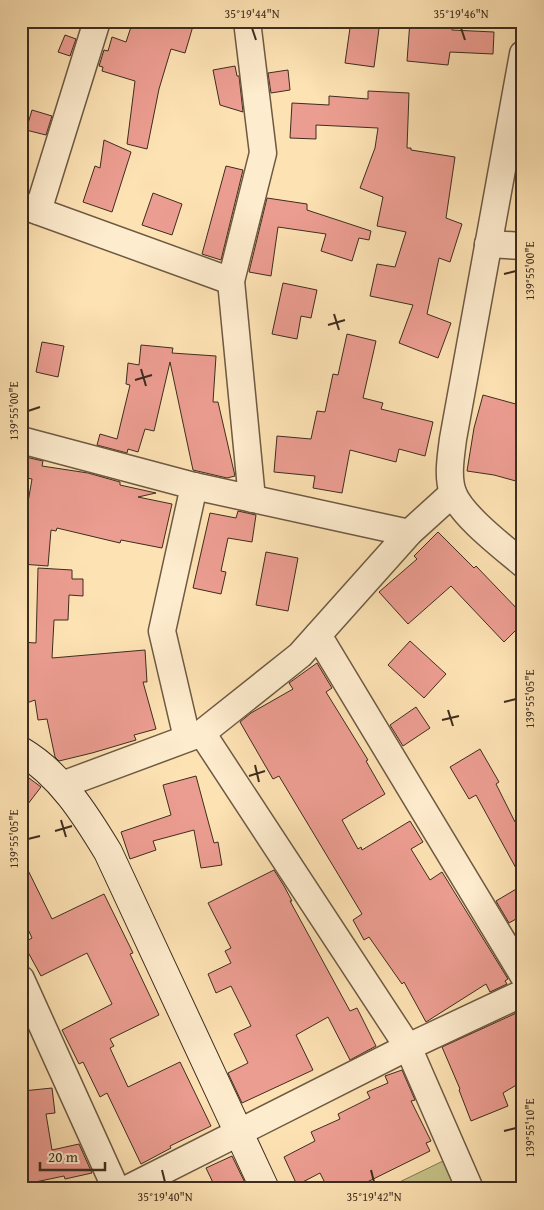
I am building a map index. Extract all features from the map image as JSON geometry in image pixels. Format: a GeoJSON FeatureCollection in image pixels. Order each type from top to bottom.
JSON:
{"type":"FeatureCollection","features":[{"type":"Feature","properties":{"kind":"street"},"geometry":{"type":"LineString","coordinates":[[97,21],[29,208],[231,281]]}},
{"type":"Feature","properties":{"kind":"street"},"geometry":{"type":"LineString","coordinates":[[247,21],[263,153],[231,281],[252,499]]}},
{"type":"Feature","properties":{"kind":"street"},"geometry":{"type":"LineString","coordinates":[[522,64],[453,439],[450,472],[453,493],[468,516],[523,564]]}},
{"type":"Feature","properties":{"kind":"street"},"geometry":{"type":"LineString","coordinates":[[488,244],[523,246]]}},
{"type":"Feature","properties":{"kind":"street"},"geometry":{"type":"LineString","coordinates":[[21,440],[194,486],[409,533]]}},
{"type":"Feature","properties":{"kind":"street"},"geometry":{"type":"LineString","coordinates":[[194,486],[162,632],[195,736],[408,1047],[470,1189]]}},
{"type":"Feature","properties":{"kind":"street"},"geometry":{"type":"LineString","coordinates":[[62,785],[195,736],[300,655],[409,533],[453,493]]}},
{"type":"Feature","properties":{"kind":"street"},"geometry":{"type":"LineString","coordinates":[[318,636],[523,975]]}},
{"type":"Feature","properties":{"kind":"street"},"geometry":{"type":"LineString","coordinates":[[21,751],[30,756],[62,785],[86,815],[108,852],[266,1189]]}},
{"type":"Feature","properties":{"kind":"street"},"geometry":{"type":"LineString","coordinates":[[21,979],[116,1189]]}},
{"type":"Feature","properties":{"kind":"street"},"geometry":{"type":"LineString","coordinates":[[127,1189],[408,1047],[523,993]]}},
{"type":"Feature","properties":{"kind":"shaded area"},"geometry":{"type":"Polygon","coordinates":[[[443,1161],[456,1189],[385,1189],[443,1161]]]}},
{"type":"Feature","properties":{"kind":"building"},"geometry":{"type":"Polygon","coordinates":[[[133,21],[177,21],[193,26],[185,53],[171,49],[159,89],[147,149],[127,144],[135,81],[102,71],[103,67],[99,66],[104,50],[108,51],[112,37],[126,42],[133,21]]]}},
{"type":"Feature","properties":{"kind":"building"},"geometry":{"type":"Polygon","coordinates":[[[351,21],[380,21],[374,67],[345,63],[351,21]]]}},
{"type":"Feature","properties":{"kind":"building"},"geometry":{"type":"Polygon","coordinates":[[[410,21],[452,21],[452,30],[494,32],[493,54],[450,52],[448,65],[407,61],[410,21]]]}},
{"type":"Feature","properties":{"kind":"building"},"geometry":{"type":"Polygon","coordinates":[[[65,35],[76,39],[70,56],[58,52],[65,35]]]}},
{"type":"Feature","properties":{"kind":"building"},"geometry":{"type":"Polygon","coordinates":[[[235,66],[237,76],[239,76],[243,112],[220,105],[213,70],[235,66]]]}},
{"type":"Feature","properties":{"kind":"building"},"geometry":{"type":"Polygon","coordinates":[[[288,70],[290,90],[271,93],[268,73],[288,70]]]}},
{"type":"Feature","properties":{"kind":"building"},"geometry":{"type":"Polygon","coordinates":[[[368,91],[409,93],[407,148],[455,157],[446,218],[462,224],[450,262],[439,258],[427,314],[451,323],[438,358],[399,343],[413,305],[370,296],[377,264],[395,267],[406,232],[377,226],[383,197],[360,188],[375,148],[378,128],[316,125],[316,139],[290,138],[292,103],[329,105],[329,96],[368,99],[368,91]]]}},
{"type":"Feature","properties":{"kind":"building"},"geometry":{"type":"Polygon","coordinates":[[[32,110],[52,116],[46,135],[26,130],[32,110]]]}},
{"type":"Feature","properties":{"kind":"building"},"geometry":{"type":"Polygon","coordinates":[[[104,140],[131,152],[112,212],[83,202],[95,166],[100,168],[104,140]]]}},
{"type":"Feature","properties":{"kind":"building"},"geometry":{"type":"Polygon","coordinates":[[[226,166],[243,170],[221,260],[202,254],[226,166]]]}},
{"type":"Feature","properties":{"kind":"building"},"geometry":{"type":"Polygon","coordinates":[[[153,193],[182,204],[172,235],[142,225],[153,193]]]}},
{"type":"Feature","properties":{"kind":"building"},"geometry":{"type":"Polygon","coordinates":[[[267,198],[307,204],[307,210],[371,231],[369,240],[359,238],[352,261],[321,251],[326,234],[278,227],[271,276],[249,272],[267,198]]]}},
{"type":"Feature","properties":{"kind":"building"},"geometry":{"type":"Polygon","coordinates":[[[283,283],[317,290],[311,318],[301,316],[297,339],[272,334],[283,283]]]}},
{"type":"Feature","properties":{"kind":"building"},"geometry":{"type":"Polygon","coordinates":[[[347,334],[376,341],[363,398],[383,403],[381,409],[433,422],[425,456],[399,449],[396,462],[350,450],[342,493],[313,488],[315,476],[274,472],[277,436],[311,439],[317,411],[325,412],[333,374],[338,375],[347,334]]]}},
{"type":"Feature","properties":{"kind":"building"},"geometry":{"type":"Polygon","coordinates":[[[42,342],[64,346],[58,377],[36,372],[42,342]]]}},
{"type":"Feature","properties":{"kind":"building"},"geometry":{"type":"Polygon","coordinates":[[[141,345],[173,348],[172,353],[216,356],[213,402],[218,402],[235,476],[227,478],[193,470],[170,362],[154,431],[145,429],[138,452],[128,449],[127,453],[97,445],[100,434],[117,439],[130,385],[126,384],[128,363],[139,365],[141,345]]]}},
{"type":"Feature","properties":{"kind":"building"},"geometry":{"type":"Polygon","coordinates":[[[483,395],[523,406],[523,483],[494,475],[467,471],[474,428],[483,395]]]}},
{"type":"Feature","properties":{"kind":"building"},"geometry":{"type":"Polygon","coordinates":[[[21,456],[43,461],[42,466],[88,473],[120,482],[120,485],[156,493],[138,497],[172,504],[162,548],[121,540],[120,543],[57,528],[56,531],[51,530],[48,566],[21,564],[21,543],[32,479],[21,477],[21,456]]]}},
{"type":"Feature","properties":{"kind":"building"},"geometry":{"type":"Polygon","coordinates":[[[238,511],[256,515],[252,542],[228,538],[221,571],[226,572],[221,594],[193,588],[210,513],[236,518],[238,511]]]}},
{"type":"Feature","properties":{"kind":"building"},"geometry":{"type":"Polygon","coordinates":[[[438,532],[474,568],[476,566],[523,615],[523,623],[504,642],[451,586],[408,624],[379,592],[417,559],[414,556],[438,532]]]}},
{"type":"Feature","properties":{"kind":"building"},"geometry":{"type":"Polygon","coordinates":[[[266,552],[298,558],[288,611],[256,605],[266,552]]]}},
{"type":"Feature","properties":{"kind":"building"},"geometry":{"type":"Polygon","coordinates":[[[38,568],[72,570],[72,579],[83,579],[83,596],[69,595],[68,620],[54,620],[52,658],[145,650],[147,682],[143,682],[156,729],[134,735],[136,740],[92,753],[59,761],[55,757],[47,719],[38,720],[35,700],[21,705],[21,642],[36,643],[38,568]]]}},
{"type":"Feature","properties":{"kind":"building"},"geometry":{"type":"Polygon","coordinates":[[[410,641],[446,674],[424,698],[388,665],[410,641]]]}},
{"type":"Feature","properties":{"kind":"building"},"geometry":{"type":"Polygon","coordinates":[[[317,663],[332,688],[326,692],[368,760],[366,761],[385,794],[342,820],[358,849],[361,847],[362,850],[410,821],[423,842],[411,849],[430,880],[442,872],[508,979],[505,981],[507,984],[490,992],[486,984],[426,1022],[404,982],[402,984],[369,937],[364,940],[353,920],[362,914],[279,776],[273,779],[240,722],[251,713],[293,689],[289,683],[317,663]]]}},
{"type":"Feature","properties":{"kind":"building"},"geometry":{"type":"Polygon","coordinates":[[[416,707],[430,728],[403,746],[390,725],[416,707]]]}},
{"type":"Feature","properties":{"kind":"building"},"geometry":{"type":"Polygon","coordinates":[[[480,749],[499,782],[496,784],[515,822],[523,818],[523,881],[476,795],[469,799],[450,767],[480,749]]]}},
{"type":"Feature","properties":{"kind":"building"},"geometry":{"type":"Polygon","coordinates":[[[21,772],[41,787],[21,813],[21,772]]]}},
{"type":"Feature","properties":{"kind":"building"},"geometry":{"type":"Polygon","coordinates":[[[196,776],[214,843],[218,842],[222,865],[201,868],[194,830],[153,841],[156,850],[130,859],[121,832],[171,815],[163,785],[196,776]]]}},
{"type":"Feature","properties":{"kind":"building"},"geometry":{"type":"Polygon","coordinates":[[[21,856],[52,919],[104,894],[133,953],[130,954],[159,1015],[110,1039],[114,1046],[110,1048],[128,1087],[180,1062],[211,1126],[170,1146],[171,1148],[141,1164],[107,1093],[100,1097],[83,1062],[79,1064],[62,1030],[112,1004],[87,953],[41,976],[23,943],[32,938],[21,914],[21,856]]]}},
{"type":"Feature","properties":{"kind":"building"},"geometry":{"type":"Polygon","coordinates":[[[274,870],[350,1011],[357,1008],[376,1046],[350,1060],[328,1017],[296,1035],[313,1070],[242,1103],[228,1073],[248,1063],[234,1034],[251,1026],[231,986],[216,993],[208,974],[231,963],[225,951],[231,948],[208,903],[274,870]]]}},
{"type":"Feature","properties":{"kind":"building"},"geometry":{"type":"Polygon","coordinates":[[[523,885],[523,915],[509,923],[496,901],[523,885]]]}},
{"type":"Feature","properties":{"kind":"building"},"geometry":{"type":"Polygon","coordinates":[[[523,1010],[523,1081],[503,1093],[508,1106],[471,1121],[442,1047],[523,1010]]]}},
{"type":"Feature","properties":{"kind":"building"},"geometry":{"type":"Polygon","coordinates":[[[402,1070],[415,1100],[411,1101],[431,1141],[426,1143],[430,1151],[353,1189],[328,1189],[320,1173],[297,1185],[284,1157],[315,1141],[311,1132],[340,1119],[338,1114],[370,1098],[367,1092],[388,1083],[385,1076],[402,1070]]]}},
{"type":"Feature","properties":{"kind":"building"},"geometry":{"type":"Polygon","coordinates":[[[52,1088],[55,1113],[46,1114],[52,1150],[79,1144],[92,1173],[65,1179],[64,1176],[21,1185],[21,1124],[27,1123],[23,1091],[52,1088]]]}},
{"type":"Feature","properties":{"kind":"building"},"geometry":{"type":"Polygon","coordinates":[[[232,1156],[248,1189],[216,1189],[206,1168],[232,1156]]]}}]}
